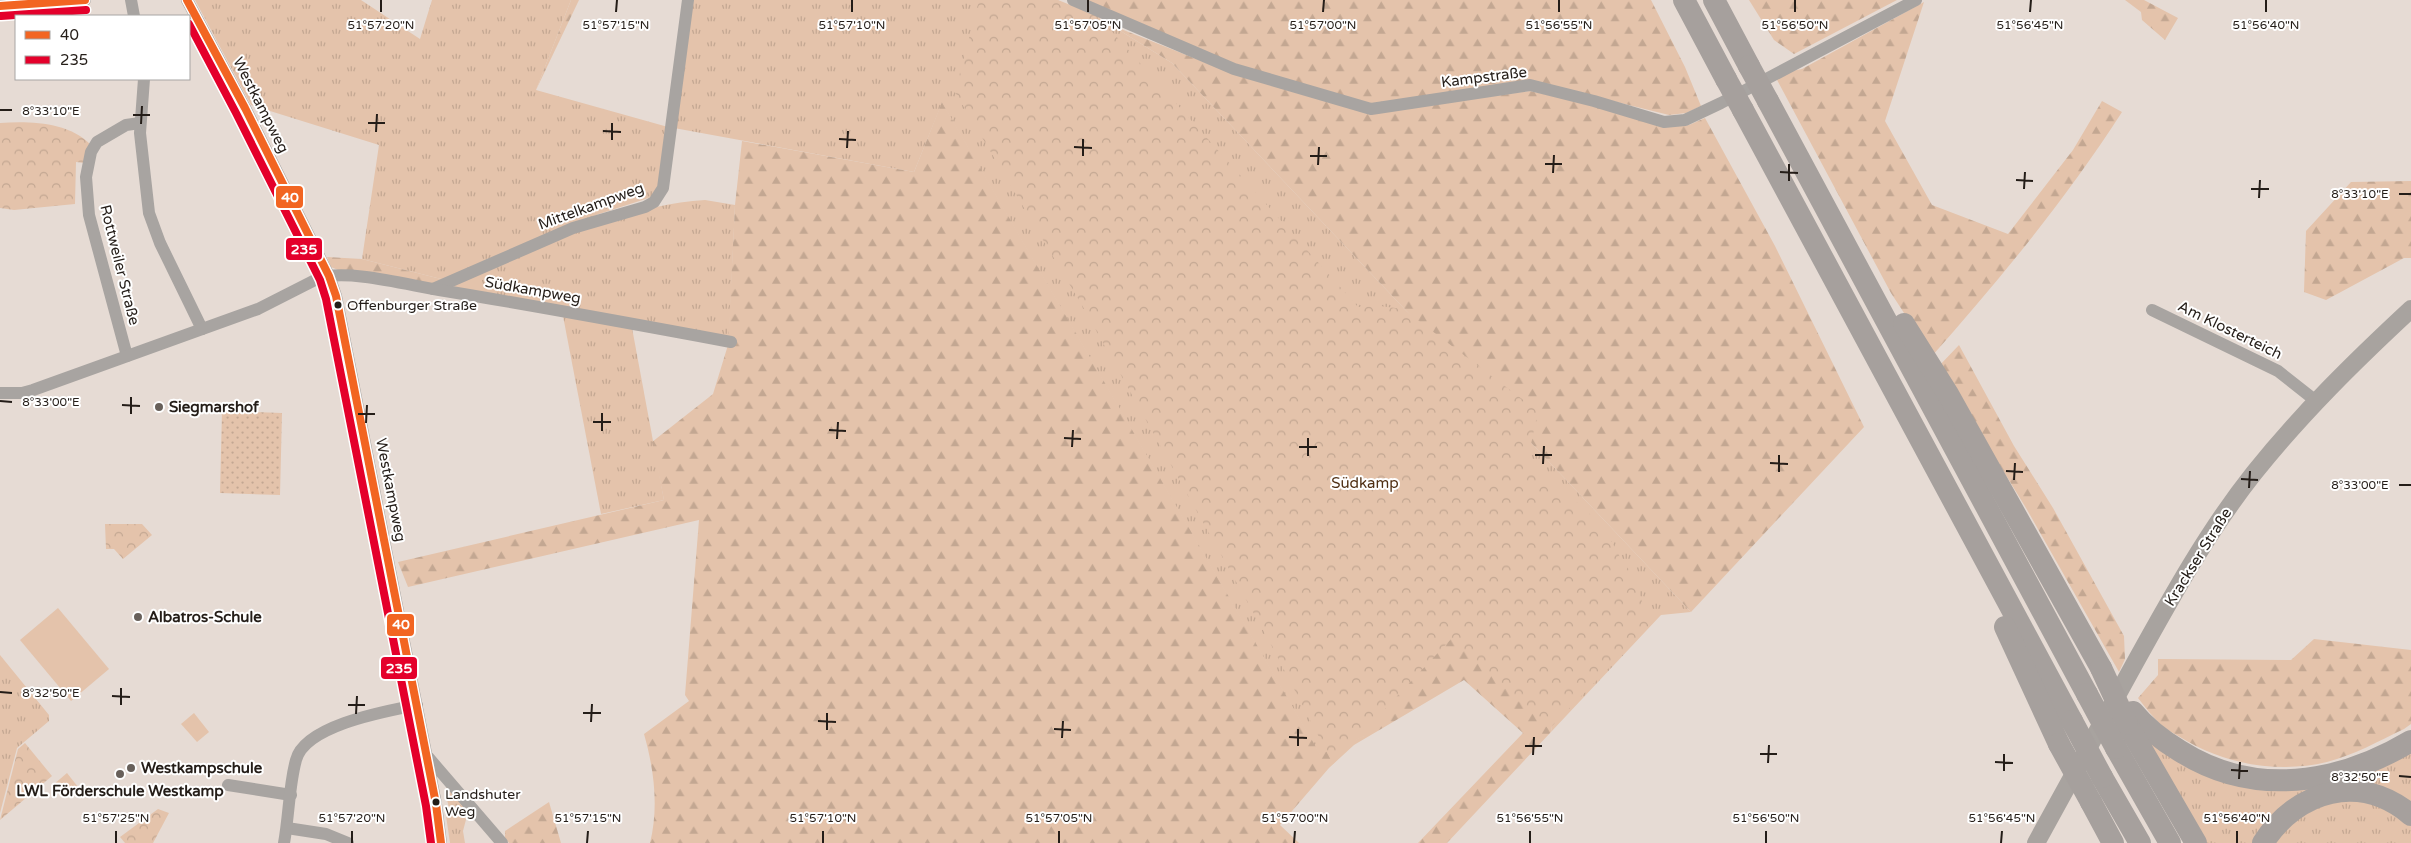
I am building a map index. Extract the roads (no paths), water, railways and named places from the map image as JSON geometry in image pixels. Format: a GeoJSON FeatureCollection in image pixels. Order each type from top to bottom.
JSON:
{"type":"FeatureCollection","features":[{"type":"Feature","properties":{"kind":"highway"},"geometry":{"type":"LineString","coordinates":[[1684,0],[1907,417],[2102,777],[2140,843]]}},
{"type":"Feature","properties":{"kind":"highway"},"geometry":{"type":"LineString","coordinates":[[1714,0],[1836,227],[2101,668],[2130,718],[2196,843]]}},
{"type":"Feature","properties":{"kind":"highway"},"geometry":{"type":"LineString","coordinates":[[1941,402],[2087,694],[2170,843]]}},
{"type":"Feature","properties":{"kind":"highway"},"geometry":{"type":"LineString","coordinates":[[1945,487],[1946,512],[2002,621],[2059,744],[2113,843]]}},
{"type":"Feature","properties":{"kind":"highway"},"geometry":{"type":"LineString","coordinates":[[2130,718],[2190,758],[2226,772],[2267,780],[2304,780],[2337,774],[2375,761],[2411,741]]}},
{"type":"Feature","properties":{"kind":"highway"},"geometry":{"type":"LineString","coordinates":[[2263,843],[2284,817],[2298,805],[2326,794],[2342,791],[2371,794],[2388,800],[2411,815]]}},
{"type":"Feature","properties":{"kind":"street"},"geometry":{"type":"LineString","coordinates":[[0,6],[85,0]]}},
{"type":"Feature","properties":{"kind":"street"},"geometry":{"type":"LineString","coordinates":[[131,0],[134,15]]}},
{"type":"Feature","properties":{"kind":"street","name":"Westkampweg"},"geometry":{"type":"LineString","coordinates":[[186,0],[245,108],[329,276],[343,322],[427,755],[502,843]]}},
{"type":"Feature","properties":{"kind":"street","name":"Mittelkampweg"},"geometry":{"type":"LineString","coordinates":[[434,289],[573,228],[644,207],[659,197],[663,188],[688,0]]}},
{"type":"Feature","properties":{"kind":"street","name":"Kampstraße"},"geometry":{"type":"LineString","coordinates":[[1073,0],[1234,69],[1371,109],[1530,85],[1594,100],[1664,122],[1685,120],[1721,103],[1916,0]]}},
{"type":"Feature","properties":{"kind":"street"},"geometry":{"type":"LineString","coordinates":[[144,80],[140,123],[141,156],[149,213],[160,243],[202,329]]}},
{"type":"Feature","properties":{"kind":"street","name":"Rottweiler Straße"},"geometry":{"type":"LineString","coordinates":[[126,356],[88,215],[86,178],[91,152],[97,142],[126,125],[140,123]]}},
{"type":"Feature","properties":{"kind":"street"},"geometry":{"type":"LineString","coordinates":[[0,393],[22,393],[33,390],[258,309],[319,278],[329,276]]}},
{"type":"Feature","properties":{"kind":"street","name":"Südkampweg"},"geometry":{"type":"LineString","coordinates":[[329,276],[353,276],[434,289],[731,342]]}},
{"type":"Feature","properties":{"kind":"street","name":"Krackser Straße"},"geometry":{"type":"LineString","coordinates":[[2036,843],[2174,593],[2216,526],[2254,473],[2316,401],[2352,363],[2411,309]]}},
{"type":"Feature","properties":{"kind":"street","name":"Am Klosterteich"},"geometry":{"type":"LineString","coordinates":[[2152,310],[2278,371],[2316,401]]}},
{"type":"Feature","properties":{"kind":"street"},"geometry":{"type":"LineString","coordinates":[[284,843],[298,754],[319,735],[362,717],[417,705]]}},
{"type":"Feature","properties":{"kind":"street"},"geometry":{"type":"LineString","coordinates":[[427,755],[441,843]]}},
{"type":"Feature","properties":{"kind":"street"},"geometry":{"type":"LineString","coordinates":[[228,785],[291,795]]}},
{"type":"Feature","properties":{"kind":"street"},"geometry":{"type":"LineString","coordinates":[[287,828],[326,834],[348,843]]}},
{"type":"Feature","properties":{"kind":"place","name":"Offenburger Straße"},"geometry":{"type":"Point","coordinates":[338,305]}},
{"type":"Feature","properties":{"kind":"place","name":"Siegmarshof"},"geometry":{"type":"Point","coordinates":[159,407]}},
{"type":"Feature","properties":{"kind":"place","name":"Albatros-Schule"},"geometry":{"type":"Point","coordinates":[138,617]}},
{"type":"Feature","properties":{"kind":"place","name":"Westkampschule"},"geometry":{"type":"Point","coordinates":[131,768]}},
{"type":"Feature","properties":{"kind":"place","name":"LWL Förderschule Westkamp"},"geometry":{"type":"Point","coordinates":[120,774]}},
{"type":"Feature","properties":{"kind":"place","name":"Landshuter Weg"},"geometry":{"type":"Point","coordinates":[436,802]}},
{"type":"Feature","properties":{"kind":"park label","name":"Südkamp"},"geometry":{"type":"Point","coordinates":[1365,483]}}]}
